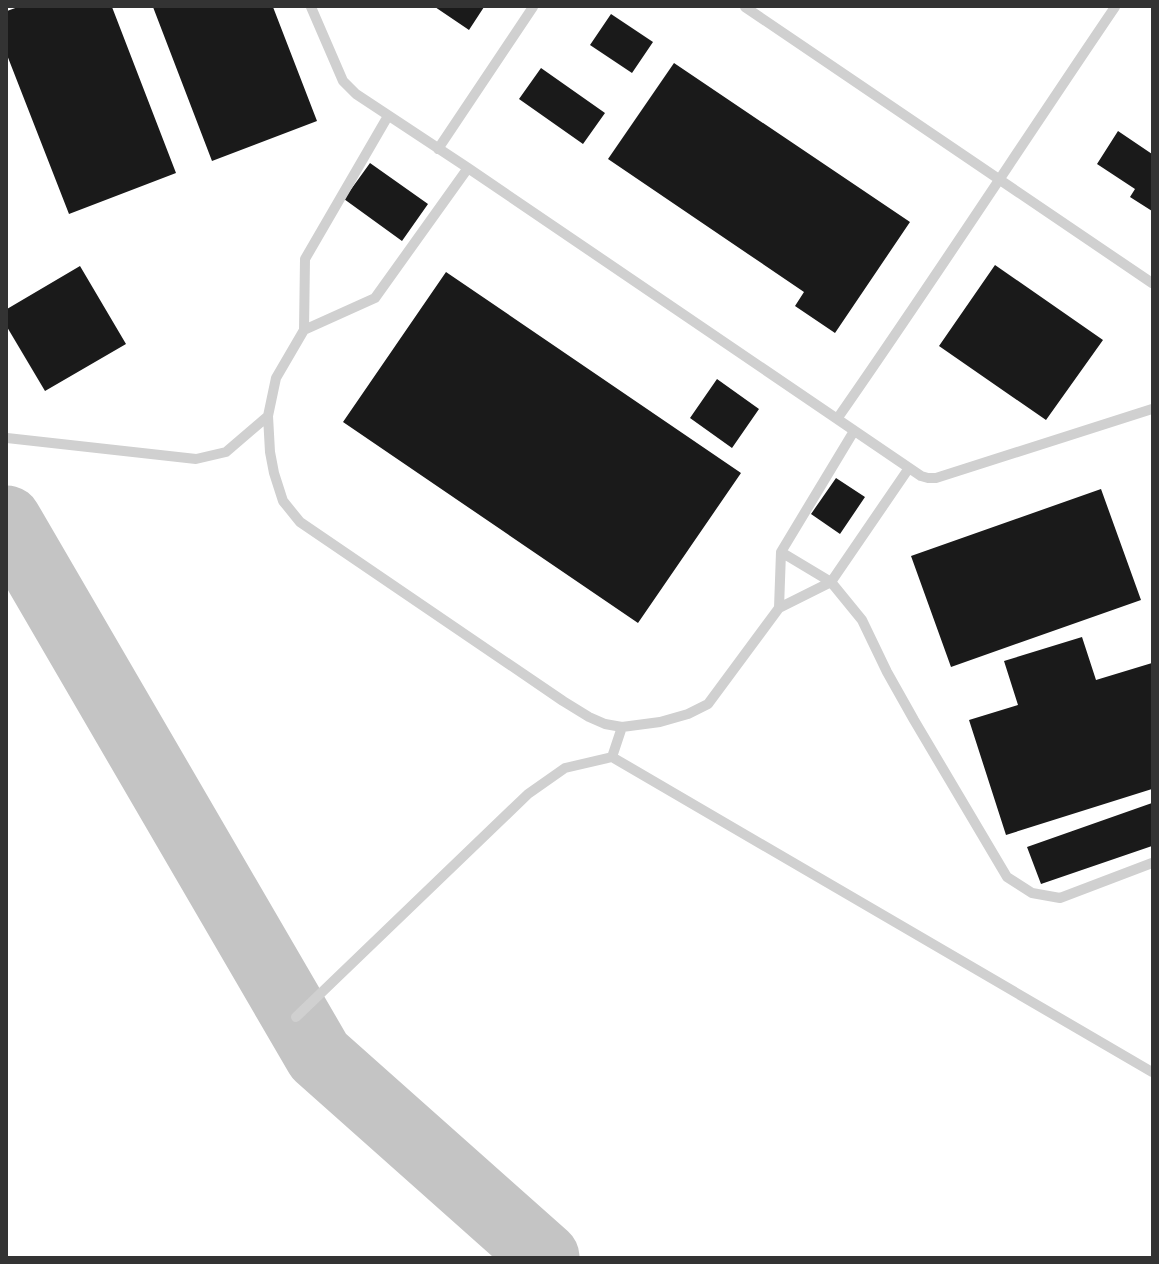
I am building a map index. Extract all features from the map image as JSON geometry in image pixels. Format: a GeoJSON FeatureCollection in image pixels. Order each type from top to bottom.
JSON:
{"type":"FeatureCollection","features":[{"type":"Feature","properties":{"kind":"lane"},"geometry":{"type":"LineString","coordinates":[[311,7],[344,81],[356,94],[468,168],[921,476],[936,478],[1152,409]]}},
{"type":"Feature","properties":{"kind":"lane"},"geometry":{"type":"LineString","coordinates":[[438,149],[533,7]]}},
{"type":"Feature","properties":{"kind":"lane"},"geometry":{"type":"LineString","coordinates":[[745,7],[1152,283]]}},
{"type":"Feature","properties":{"kind":"lane"},"geometry":{"type":"LineString","coordinates":[[837,419],[912,311],[998,180],[1116,7]]}},
{"type":"Feature","properties":{"kind":"lane"},"geometry":{"type":"LineString","coordinates":[[388,116],[305,259],[304,330],[276,378],[268,416],[270,452],[283,501],[300,522],[588,717],[605,724],[622,727],[660,722],[688,714],[708,704],[779,608],[831,582],[909,468]]}},
{"type":"Feature","properties":{"kind":"lane"},"geometry":{"type":"LineString","coordinates":[[304,330],[375,298],[468,168]]}},
{"type":"Feature","properties":{"kind":"lane"},"geometry":{"type":"LineString","coordinates":[[7,438],[196,459],[226,452],[268,416]]}},
{"type":"Feature","properties":{"kind":"lane"},"geometry":{"type":"LineString","coordinates":[[779,608],[781,552],[854,431]]}},
{"type":"Feature","properties":{"kind":"lane"},"geometry":{"type":"LineString","coordinates":[[781,552],[831,582],[862,620],[914,720],[1007,877],[1032,893],[1060,898],[1152,863]]}},
{"type":"Feature","properties":{"kind":"lane"},"geometry":{"type":"LineString","coordinates":[[612,757],[622,727]]}},
{"type":"Feature","properties":{"kind":"lane"},"geometry":{"type":"LineString","coordinates":[[296,1017],[528,794],[565,768],[612,757],[1152,1072]]}},
{"type":"Feature","properties":{"kind":"building"},"geometry":{"type":"Polygon","coordinates":[[[18,7],[112,7],[176,173],[69,214],[7,55],[7,11],[18,7]]]}},
{"type":"Feature","properties":{"kind":"building"},"geometry":{"type":"Polygon","coordinates":[[[153,7],[273,7],[317,121],[212,161],[153,7]]]}},
{"type":"Feature","properties":{"kind":"building"},"geometry":{"type":"Polygon","coordinates":[[[435,7],[484,7],[469,30],[435,7]]]}},
{"type":"Feature","properties":{"kind":"building"},"geometry":{"type":"Polygon","coordinates":[[[611,14],[653,42],[632,73],[590,45],[611,14]]]}},
{"type":"Feature","properties":{"kind":"building"},"geometry":{"type":"Polygon","coordinates":[[[674,63],[910,222],[835,333],[795,306],[804,292],[608,159],[674,63]]]}},
{"type":"Feature","properties":{"kind":"building"},"geometry":{"type":"Polygon","coordinates":[[[541,68],[605,113],[583,144],[519,99],[541,68]]]}},
{"type":"Feature","properties":{"kind":"building"},"geometry":{"type":"Polygon","coordinates":[[[1118,131],[1152,154],[1152,211],[1130,197],[1135,189],[1097,164],[1118,131]]]}},
{"type":"Feature","properties":{"kind":"building"},"geometry":{"type":"Polygon","coordinates":[[[370,163],[428,204],[402,241],[344,199],[370,163]]]}},
{"type":"Feature","properties":{"kind":"building"},"geometry":{"type":"Polygon","coordinates":[[[995,265],[1103,340],[1046,420],[939,346],[995,265]]]}},
{"type":"Feature","properties":{"kind":"building"},"geometry":{"type":"Polygon","coordinates":[[[80,266],[126,344],[45,391],[7,327],[7,309],[80,266]]]}},
{"type":"Feature","properties":{"kind":"building"},"geometry":{"type":"Polygon","coordinates":[[[446,272],[741,473],[638,623],[343,422],[446,272]]]}},
{"type":"Feature","properties":{"kind":"building"},"geometry":{"type":"Polygon","coordinates":[[[717,379],[759,409],[732,448],[690,418],[717,379]]]}},
{"type":"Feature","properties":{"kind":"building"},"geometry":{"type":"Polygon","coordinates":[[[836,478],[865,497],[840,534],[811,514],[836,478]]]}},
{"type":"Feature","properties":{"kind":"building"},"geometry":{"type":"Polygon","coordinates":[[[1101,489],[1141,600],[951,667],[911,556],[1101,489]]]}},
{"type":"Feature","properties":{"kind":"building"},"geometry":{"type":"Polygon","coordinates":[[[1082,637],[1096,680],[1152,663],[1152,789],[1006,835],[969,720],[1018,705],[1004,661],[1082,637]]]}},
{"type":"Feature","properties":{"kind":"building"},"geometry":{"type":"Polygon","coordinates":[[[1152,803],[1152,846],[1041,884],[1027,847],[1152,803]]]}},
{"type":"Feature","properties":{"kind":"taxiway"},"geometry":{"type":"LineString","coordinates":[[7,520],[319,1056],[545,1257]]}}]}
